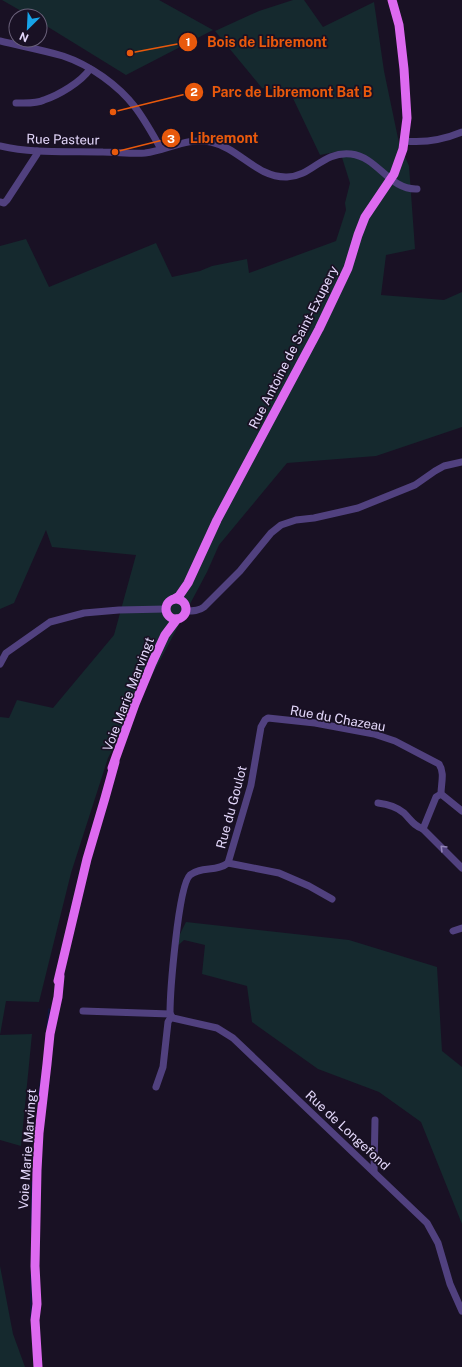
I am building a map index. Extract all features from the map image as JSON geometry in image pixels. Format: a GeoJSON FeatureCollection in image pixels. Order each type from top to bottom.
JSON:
{"type":"FeatureCollection","features":[{"type":"Feature","properties":{"kind":"main road","name":"Rue Antoine de Saint-Exupery"},"geometry":{"type":"LineString","coordinates":[[174,599],[179,596],[188,583],[217,520],[326,316],[351,261],[358,235],[365,217],[391,179],[396,169],[405,141],[406,104],[402,47],[399,25],[392,0]]}},
{"type":"Feature","properties":{"kind":"main road","name":"Rue Antoine de Saint-Exupery"},"geometry":{"type":"LineString","coordinates":[[185,607],[188,583]]}},
{"type":"Feature","properties":{"kind":"main road"},"geometry":{"type":"LineString","coordinates":[[174,599],[180,600],[185,607],[183,617],[170,615],[169,602],[174,599]]}},
{"type":"Feature","properties":{"kind":"main road","name":"Voie Marie Marvingt"},"geometry":{"type":"LineString","coordinates":[[38,1367],[35,1320],[37,1304],[35,1266],[36,1188],[38,1151],[54,994],[60,976],[92,839],[97,811],[140,691],[165,635],[170,615]]}},
{"type":"Feature","properties":{"kind":"street"},"geometry":{"type":"LineString","coordinates":[[0,41],[63,57],[90,69],[104,78],[128,99],[146,123],[161,149]]}},
{"type":"Feature","properties":{"kind":"street"},"geometry":{"type":"LineString","coordinates":[[16,103],[44,101],[79,82],[90,69]]}},
{"type":"Feature","properties":{"kind":"street"},"geometry":{"type":"LineString","coordinates":[[405,141],[420,143],[433,141],[462,132]]}},
{"type":"Feature","properties":{"kind":"street","name":"Rue Pasteur"},"geometry":{"type":"LineString","coordinates":[[0,146],[16,150],[144,153],[188,141],[211,142],[227,148],[266,173],[286,177],[304,173],[330,156],[351,154],[369,161],[391,179],[405,187],[417,189]]}},
{"type":"Feature","properties":{"kind":"street"},"geometry":{"type":"LineString","coordinates":[[0,202],[4,203],[7,200],[37,154],[37,151]]}},
{"type":"Feature","properties":{"kind":"street"},"geometry":{"type":"LineString","coordinates":[[185,607],[196,611],[204,607],[231,581],[271,532],[281,525],[296,520],[314,518],[358,508],[415,485],[444,466],[462,462]]}},
{"type":"Feature","properties":{"kind":"street"},"geometry":{"type":"LineString","coordinates":[[0,664],[6,653],[50,622],[84,613],[118,610],[170,615]]}},
{"type":"Feature","properties":{"kind":"street","name":"Rue du Chazeau"},"geometry":{"type":"LineString","coordinates":[[265,720],[268,718],[315,723],[374,734],[395,741],[439,764],[443,774],[441,794]]}},
{"type":"Feature","properties":{"kind":"street","name":"Rue du Goulot"},"geometry":{"type":"LineString","coordinates":[[156,1087],[163,1067],[167,1028],[170,1016],[177,927],[187,882],[189,877],[198,872],[221,867],[228,863],[250,788],[255,768],[261,727],[265,720]]}},
{"type":"Feature","properties":{"kind":"street"},"geometry":{"type":"LineString","coordinates":[[423,829],[436,797],[441,794],[462,811]]}},
{"type":"Feature","properties":{"kind":"street"},"geometry":{"type":"LineString","coordinates":[[378,803],[387,804],[404,813],[418,827],[423,829],[462,868]]}},
{"type":"Feature","properties":{"kind":"street"},"geometry":{"type":"LineString","coordinates":[[228,863],[279,873],[309,886],[332,899]]}},
{"type":"Feature","properties":{"kind":"street"},"geometry":{"type":"LineString","coordinates":[[453,931],[462,928]]}},
{"type":"Feature","properties":{"kind":"street","name":"Rue de Longefond"},"geometry":{"type":"LineString","coordinates":[[83,1011],[170,1016],[217,1028],[233,1038],[427,1222],[438,1243],[450,1284],[462,1310]]}},
{"type":"Feature","properties":{"kind":"street"},"geometry":{"type":"LineString","coordinates":[[374,1171],[376,1120]]}},
{"type":"Feature","properties":{"kind":"green space"},"geometry":{"type":"Polygon","coordinates":[[[2,0],[159,0],[213,30],[126,75],[48,27],[48,8],[16,8],[2,0]]]}},
{"type":"Feature","properties":{"kind":"green space"},"geometry":{"type":"Polygon","coordinates":[[[293,0],[304,0],[323,27],[374,2],[384,71],[399,143],[409,166],[415,249],[386,255],[381,295],[444,300],[462,292],[462,427],[376,456],[287,463],[219,545],[207,572],[108,758],[71,873],[39,1002],[6,1001],[0,1035],[0,717],[9,718],[17,700],[53,708],[114,635],[136,555],[52,547],[46,530],[14,603],[0,609],[0,246],[26,239],[49,287],[156,243],[172,277],[200,271],[212,266],[247,259],[249,273],[336,241],[346,210],[345,203],[350,183],[340,151],[320,155],[290,92],[262,88],[215,31],[259,11],[293,0]]]}},
{"type":"Feature","properties":{"kind":"green space"},"geometry":{"type":"Polygon","coordinates":[[[186,922],[349,940],[437,967],[442,1051],[462,1067],[462,1224],[421,1122],[379,1092],[318,1069],[252,1022],[247,986],[202,974],[205,945],[184,940],[171,952],[186,922]]]}},
{"type":"Feature","properties":{"kind":"green space"},"geometry":{"type":"Polygon","coordinates":[[[32,1034],[21,1146],[0,1140],[0,1035],[32,1034]]]}},
{"type":"Feature","properties":{"kind":"green space"},"geometry":{"type":"Polygon","coordinates":[[[0,1266],[13,1334],[25,1367],[0,1367],[0,1266]]]}},
{"type":"Feature","properties":{"kind":"waterway"},"geometry":{"type":"LineString","coordinates":[[47,1027],[49,1009]]}},
{"type":"Feature","properties":{"kind":"waterway"},"geometry":{"type":"LineString","coordinates":[[38,1101],[41,1079]]}},
{"type":"Feature","properties":{"kind":"waterway"},"geometry":{"type":"LineString","coordinates":[[31,1228],[32,1182]]}},
{"type":"Feature","properties":{"kind":"waterway"},"geometry":{"type":"LineString","coordinates":[[31,1274],[31,1318]]}},
{"type":"Feature","properties":{"kind":"place","name":"Bois de Libremont"},"geometry":{"type":"Point","coordinates":[130,53]}},
{"type":"Feature","properties":{"kind":"place","name":"Parc de Libremont Bat B"},"geometry":{"type":"Point","coordinates":[113,112]}},
{"type":"Feature","properties":{"kind":"place","name":"Libremont"},"geometry":{"type":"Point","coordinates":[115,152]}}]}
